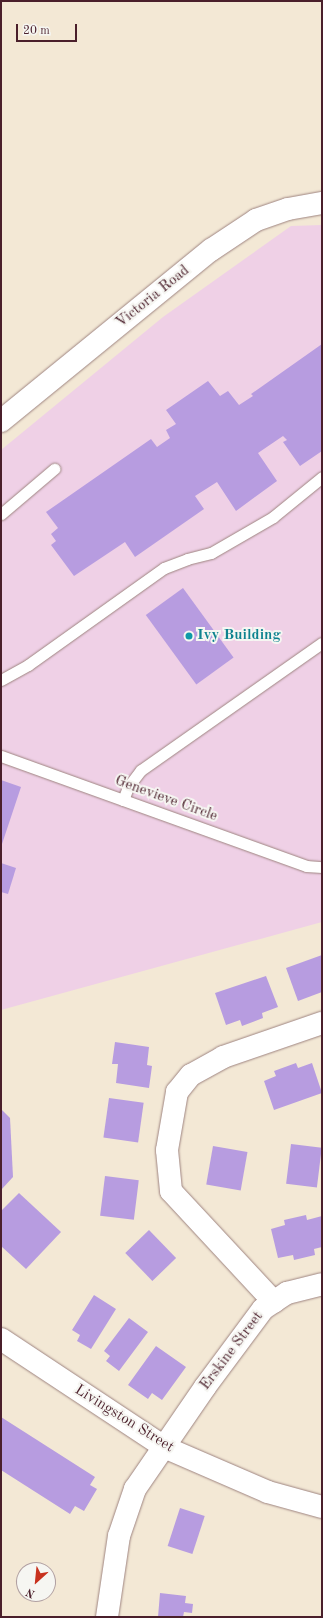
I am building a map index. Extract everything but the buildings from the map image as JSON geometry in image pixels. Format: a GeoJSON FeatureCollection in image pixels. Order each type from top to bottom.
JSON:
{"type":"FeatureCollection","features":[{"type":"Feature","properties":{"kind":"street","name":"Victoria Road"},"geometry":{"type":"LineString","coordinates":[[1,421],[211,250],[256,220],[288,209],[322,203]]}},
{"type":"Feature","properties":{"kind":"street"},"geometry":{"type":"LineString","coordinates":[[274,1302],[171,1191],[167,1150],[177,1092],[191,1075],[223,1057],[322,1023]]}},
{"type":"Feature","properties":{"kind":"street","name":"Erskine Street"},"geometry":{"type":"LineString","coordinates":[[107,1617],[119,1536],[135,1489],[235,1345],[263,1309],[287,1293],[322,1284]]}},
{"type":"Feature","properties":{"kind":"street","name":"Livingston Street"},"geometry":{"type":"LineString","coordinates":[[1,1339],[164,1447],[268,1492],[322,1507]]}},
{"type":"Feature","properties":{"kind":"lane"},"geometry":{"type":"LineString","coordinates":[[1,514],[54,469]]}},
{"type":"Feature","properties":{"kind":"lane"},"geometry":{"type":"LineString","coordinates":[[1,680],[28,665],[164,568],[188,559],[211,553],[273,517],[322,477]]}},
{"type":"Feature","properties":{"kind":"lane"},"geometry":{"type":"LineString","coordinates":[[123,800],[128,787],[140,770],[322,643]]}},
{"type":"Feature","properties":{"kind":"lane","name":"Genevieve Circle"},"geometry":{"type":"LineString","coordinates":[[1,756],[306,866],[322,868]]}},
{"type":"Feature","properties":{"kind":"shaded area"},"geometry":{"type":"Polygon","coordinates":[[[322,225],[322,922],[1,1010],[1,450],[163,317],[291,226],[322,225]]]}},
{"type":"Feature","properties":{"kind":"place","name":"Ivy Building"},"geometry":{"type":"Point","coordinates":[189,636]}}]}
